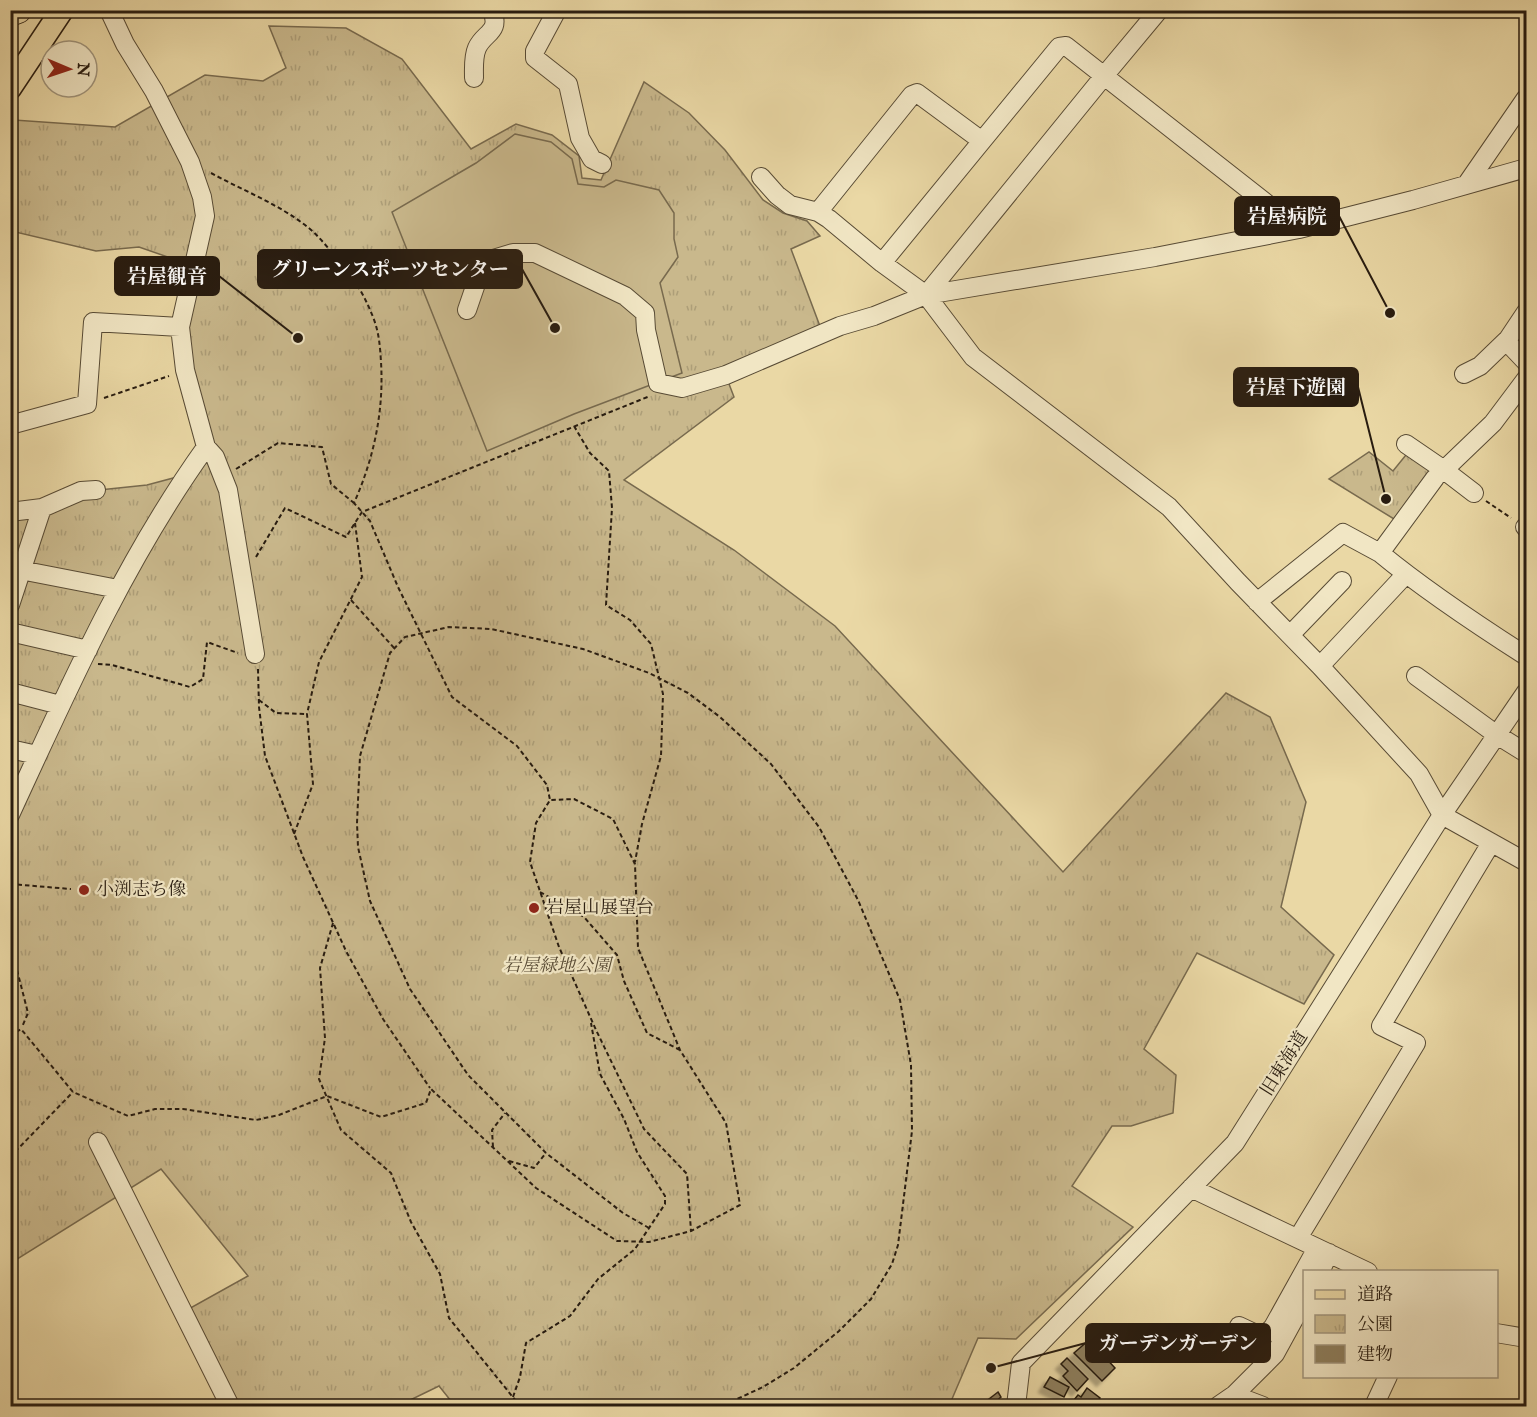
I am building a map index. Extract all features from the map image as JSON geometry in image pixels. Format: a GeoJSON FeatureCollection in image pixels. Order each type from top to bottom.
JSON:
{"type":"FeatureCollection","features":[{"type":"Feature","properties":{"kind":"highway"},"geometry":{"type":"LineString","coordinates":[[10,13],[18,10]]}},
{"type":"Feature","properties":{"kind":"main road"},"geometry":{"type":"LineString","coordinates":[[10,88],[62,10]]}},
{"type":"Feature","properties":{"kind":"street"},"geometry":{"type":"LineString","coordinates":[[109,10],[125,44],[154,91],[190,162],[202,197],[205,216],[180,327],[185,370],[206,447],[222,472],[231,507],[255,654]]}},
{"type":"Feature","properties":{"kind":"street"},"geometry":{"type":"LineString","coordinates":[[474,78],[477,47],[494,28],[496,19],[492,10]]}},
{"type":"Feature","properties":{"kind":"street"},"geometry":{"type":"LineString","coordinates":[[557,10],[535,51],[535,58],[568,84],[580,138],[592,159],[602,164]]}},
{"type":"Feature","properties":{"kind":"street"},"geometry":{"type":"LineString","coordinates":[[926,295],[1159,10]]}},
{"type":"Feature","properties":{"kind":"street"},"geometry":{"type":"LineString","coordinates":[[882,262],[1059,47],[1066,46],[1299,229]]}},
{"type":"Feature","properties":{"kind":"street"},"geometry":{"type":"LineString","coordinates":[[818,212],[912,95],[917,93],[982,141]]}},
{"type":"Feature","properties":{"kind":"street"},"geometry":{"type":"LineString","coordinates":[[1466,185],[1527,98]]}},
{"type":"Feature","properties":{"kind":"street"},"geometry":{"type":"LineString","coordinates":[[467,310],[478,278],[493,259],[513,253],[535,253],[625,296],[645,313],[646,330],[658,383],[682,388],[726,375],[840,326],[874,316],[926,295],[1155,257],[1299,229],[1527,168]]}},
{"type":"Feature","properties":{"kind":"street"},"geometry":{"type":"LineString","coordinates":[[761,177],[777,195],[790,205],[818,212],[926,295],[973,357],[1169,507],[1419,774],[1442,815],[1527,862]]}},
{"type":"Feature","properties":{"kind":"street"},"geometry":{"type":"LineString","coordinates":[[1464,374],[1480,366],[1508,339],[1527,312]]}},
{"type":"Feature","properties":{"kind":"street"},"geometry":{"type":"LineString","coordinates":[[10,425],[87,404],[93,322],[180,327]]}},
{"type":"Feature","properties":{"kind":"street"},"geometry":{"type":"LineString","coordinates":[[1508,339],[1509,344],[1527,362]]}},
{"type":"Feature","properties":{"kind":"street"},"geometry":{"type":"LineString","coordinates":[[1380,553],[1440,474],[1493,423],[1527,379]]}},
{"type":"Feature","properties":{"kind":"street"},"geometry":{"type":"LineString","coordinates":[[1406,444],[1440,474],[1474,493]]}},
{"type":"Feature","properties":{"kind":"street"},"geometry":{"type":"LineString","coordinates":[[10,814],[16,791],[37,755],[118,589],[187,474],[206,447]]}},
{"type":"Feature","properties":{"kind":"street"},"geometry":{"type":"LineString","coordinates":[[10,512],[42,508],[81,491],[96,490]]}},
{"type":"Feature","properties":{"kind":"street"},"geometry":{"type":"LineString","coordinates":[[10,605],[16,569],[42,508]]}},
{"type":"Feature","properties":{"kind":"street"},"geometry":{"type":"LineString","coordinates":[[1257,602],[1342,532],[1380,553],[1476,624],[1527,656]]}},
{"type":"Feature","properties":{"kind":"street"},"geometry":{"type":"LineString","coordinates":[[16,569],[118,589]]}},
{"type":"Feature","properties":{"kind":"street"},"geometry":{"type":"LineString","coordinates":[[1320,666],[1406,574]]}},
{"type":"Feature","properties":{"kind":"street"},"geometry":{"type":"LineString","coordinates":[[1290,635],[1342,581]]}},
{"type":"Feature","properties":{"kind":"street"},"geometry":{"type":"LineString","coordinates":[[10,632],[85,656]]}},
{"type":"Feature","properties":{"kind":"street"},"geometry":{"type":"LineString","coordinates":[[1416,675],[1497,735],[1527,753]]}},
{"type":"Feature","properties":{"kind":"street"},"geometry":{"type":"LineString","coordinates":[[10,692],[60,705]]}},
{"type":"Feature","properties":{"kind":"street","name":"旧東海道"},"geometry":{"type":"LineString","coordinates":[[1016,1407],[1021,1363],[1235,1143],[1442,815],[1527,692]]}},
{"type":"Feature","properties":{"kind":"street"},"geometry":{"type":"LineString","coordinates":[[10,749],[37,755]]}},
{"type":"Feature","properties":{"kind":"street"},"geometry":{"type":"LineString","coordinates":[[1298,1238],[1416,1043],[1381,1026],[1491,843]]}},
{"type":"Feature","properties":{"kind":"street"},"geometry":{"type":"LineString","coordinates":[[98,1142],[230,1407]]}},
{"type":"Feature","properties":{"kind":"street"},"geometry":{"type":"LineString","coordinates":[[1191,1188],[1364,1270]]}},
{"type":"Feature","properties":{"kind":"street"},"geometry":{"type":"LineString","coordinates":[[1320,1270],[1323,1251]]}},
{"type":"Feature","properties":{"kind":"street"},"geometry":{"type":"LineString","coordinates":[[1310,1270],[1323,1251]]}},
{"type":"Feature","properties":{"kind":"street"},"geometry":{"type":"LineString","coordinates":[[1239,1326],[1256,1334],[1266,1334],[1303,1281]]}},
{"type":"Feature","properties":{"kind":"street"},"geometry":{"type":"LineString","coordinates":[[1218,1407],[1234,1395],[1275,1354],[1303,1305]]}},
{"type":"Feature","properties":{"kind":"street"},"geometry":{"type":"LineString","coordinates":[[1498,1332],[1527,1338]]}},
{"type":"Feature","properties":{"kind":"street"},"geometry":{"type":"LineString","coordinates":[[1374,1407],[1388,1378]]}},
{"type":"Feature","properties":{"kind":"street"},"geometry":{"type":"LineString","coordinates":[[1234,1395],[1263,1406]]}},
{"type":"Feature","properties":{"kind":"path"},"geometry":{"type":"LineString","coordinates":[[190,162],[274,205],[310,229],[343,264],[359,287],[373,317],[379,337],[382,390],[378,427],[369,466],[354,503]]}},
{"type":"Feature","properties":{"kind":"path"},"geometry":{"type":"LineString","coordinates":[[87,404],[185,370]]}},
{"type":"Feature","properties":{"kind":"path"},"geometry":{"type":"LineString","coordinates":[[237,547],[251,566],[285,508],[346,537],[362,512],[675,386]]}},
{"type":"Feature","properties":{"kind":"path"},"geometry":{"type":"LineString","coordinates":[[85,656],[190,687],[203,679],[207,642],[236,652],[255,654],[260,676],[259,700],[266,756],[294,835],[346,951],[383,1019],[431,1089],[536,1188],[617,1241],[649,1242],[691,1231],[740,1205],[726,1123],[680,1050],[638,948],[635,864],[642,824],[661,756],[663,694],[651,644],[630,620],[606,605],[612,508],[609,471],[590,453],[574,426]]}},
{"type":"Feature","properties":{"kind":"path"},"geometry":{"type":"LineString","coordinates":[[222,472],[237,469],[278,443],[322,447],[332,484],[370,521],[398,587],[452,697],[517,746],[547,785],[550,801],[536,823],[530,862],[559,947],[590,1018],[644,1129],[687,1174],[691,1231]]}},
{"type":"Feature","properties":{"kind":"path"},"geometry":{"type":"LineString","coordinates":[[1474,493],[1526,528]]}},
{"type":"Feature","properties":{"kind":"path"},"geometry":{"type":"LineString","coordinates":[[294,835],[313,784],[307,714],[319,662],[362,577],[355,523]]}},
{"type":"Feature","properties":{"kind":"path"},"geometry":{"type":"LineString","coordinates":[[351,600],[395,649]]}},
{"type":"Feature","properties":{"kind":"path"},"geometry":{"type":"LineString","coordinates":[[649,1228],[623,1213],[546,1153],[468,1075],[410,988],[370,900],[358,847],[360,756],[390,653],[405,638],[449,627],[492,629],[583,649],[659,678],[688,693],[720,717],[771,764],[819,827],[858,900],[900,1000],[911,1065],[912,1131],[898,1245],[892,1264],[871,1299],[839,1331],[794,1368],[763,1387],[722,1407]]}},
{"type":"Feature","properties":{"kind":"path"},"geometry":{"type":"LineString","coordinates":[[259,700],[276,712],[307,714]]}},
{"type":"Feature","properties":{"kind":"path"},"geometry":{"type":"LineString","coordinates":[[550,801],[574,799],[614,819],[635,864]]}},
{"type":"Feature","properties":{"kind":"path"},"geometry":{"type":"LineString","coordinates":[[10,884],[71,889]]}},
{"type":"Feature","properties":{"kind":"path"},"geometry":{"type":"LineString","coordinates":[[540,892],[584,917],[617,955],[624,981],[647,1033],[680,1050]]}},
{"type":"Feature","properties":{"kind":"path"},"geometry":{"type":"LineString","coordinates":[[333,920],[320,968],[326,1038],[319,1079],[341,1130],[391,1173],[411,1222],[440,1274],[449,1318],[520,1407]]}},
{"type":"Feature","properties":{"kind":"path"},"geometry":{"type":"LineString","coordinates":[[10,968],[17,970],[28,1013],[22,1027]]}},
{"type":"Feature","properties":{"kind":"path"},"geometry":{"type":"LineString","coordinates":[[513,1397],[520,1377],[526,1342],[570,1316],[598,1279],[635,1249],[665,1204],[665,1196],[637,1152],[624,1119],[600,1074],[590,1018]]}},
{"type":"Feature","properties":{"kind":"path"},"geometry":{"type":"LineString","coordinates":[[10,1036],[21,1029],[73,1092],[128,1116],[155,1109],[183,1109],[256,1120],[279,1115],[327,1096],[381,1117],[426,1103],[431,1089]]}},
{"type":"Feature","properties":{"kind":"path"},"geometry":{"type":"LineString","coordinates":[[427,1105],[431,1089]]}},
{"type":"Feature","properties":{"kind":"path"},"geometry":{"type":"LineString","coordinates":[[10,1157],[73,1092]]}},
{"type":"Feature","properties":{"kind":"path"},"geometry":{"type":"LineString","coordinates":[[493,1147],[492,1130],[505,1112]]}},
{"type":"Feature","properties":{"kind":"path"},"geometry":{"type":"LineString","coordinates":[[507,1160],[534,1168],[546,1153]]}},
{"type":"Feature","properties":{"kind":"green space","name":"岩屋緑地公園"},"geometry":{"type":"Polygon","coordinates":[[[269,26],[346,28],[402,59],[471,149],[516,124],[552,135],[579,156],[582,178],[601,180],[644,82],[689,113],[725,150],[763,200],[783,213],[807,221],[820,236],[791,249],[821,329],[726,376],[734,397],[624,480],[734,550],[835,626],[1063,872],[1226,693],[1270,717],[1306,802],[1281,907],[1334,955],[1304,1004],[1197,953],[1144,1049],[1176,1075],[1173,1113],[1131,1126],[1112,1126],[1072,1186],[1133,1227],[1016,1339],[978,1338],[949,1406],[455,1406],[439,1386],[398,1406],[233,1406],[176,1316],[248,1276],[161,1169],[11,1263],[11,513],[80,492],[147,485],[188,474],[206,447],[186,355],[183,288],[185,263],[139,247],[96,251],[11,231],[11,126],[14,120],[115,127],[205,75],[263,81],[286,68],[269,26]]]}},
{"type":"Feature","properties":{"kind":"green space"},"geometry":{"type":"Polygon","coordinates":[[[515,134],[551,142],[572,159],[578,184],[604,187],[616,180],[659,190],[674,213],[674,239],[678,257],[660,283],[682,373],[574,414],[487,451],[392,212],[476,163],[515,134]]]}},
{"type":"Feature","properties":{"kind":"green space"},"geometry":{"type":"Polygon","coordinates":[[[1410,450],[1433,466],[1394,519],[1329,479],[1369,452],[1393,471],[1410,450]]]}},
{"type":"Feature","properties":{"kind":"building"},"geometry":{"type":"Polygon","coordinates":[[[1089,1340],[1115,1368],[1102,1381],[1074,1353],[1089,1340]]]}},
{"type":"Feature","properties":{"kind":"building"},"geometry":{"type":"Polygon","coordinates":[[[1067,1358],[1088,1379],[1077,1391],[1063,1376],[1068,1371],[1061,1364],[1067,1358]]]}},
{"type":"Feature","properties":{"kind":"building"},"geometry":{"type":"Polygon","coordinates":[[[1050,1377],[1069,1387],[1064,1397],[1044,1387],[1050,1377]]]}},
{"type":"Feature","properties":{"kind":"building"},"geometry":{"type":"Polygon","coordinates":[[[1087,1388],[1100,1398],[1095,1406],[1069,1406],[1078,1395],[1081,1397],[1087,1388]]]}},
{"type":"Feature","properties":{"kind":"building"},"geometry":{"type":"Polygon","coordinates":[[[998,1392],[1001,1397],[990,1406],[980,1406],[998,1392]]]}},
{"type":"Feature","properties":{"kind":"place","name":"岩屋病院"},"geometry":{"type":"Point","coordinates":[1390,313]}},
{"type":"Feature","properties":{"kind":"place","name":"グリーンスポーツセンター"},"geometry":{"type":"Point","coordinates":[555,328]}},
{"type":"Feature","properties":{"kind":"place","name":"岩屋観音"},"geometry":{"type":"Point","coordinates":[298,338]}},
{"type":"Feature","properties":{"kind":"place","name":"岩屋下遊園"},"geometry":{"type":"Point","coordinates":[1386,499]}},
{"type":"Feature","properties":{"kind":"place","name":"小渕志ち像"},"geometry":{"type":"Point","coordinates":[84,890]}},
{"type":"Feature","properties":{"kind":"place","name":"岩屋山展望台"},"geometry":{"type":"Point","coordinates":[534,908]}},
{"type":"Feature","properties":{"kind":"place","name":"ガーデンガーデン"},"geometry":{"type":"Point","coordinates":[991,1368]}}]}
